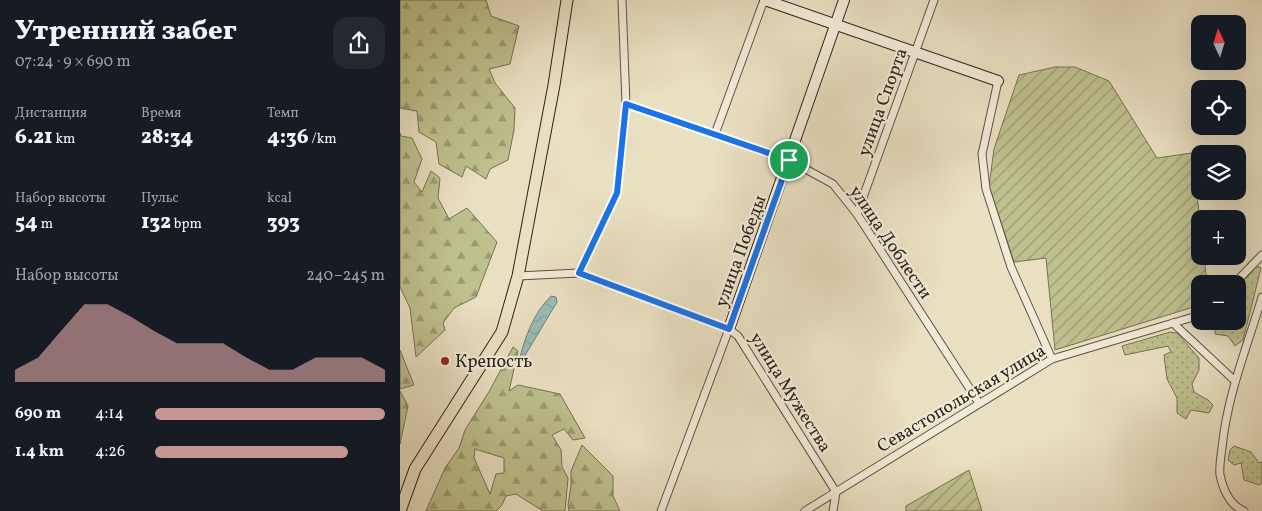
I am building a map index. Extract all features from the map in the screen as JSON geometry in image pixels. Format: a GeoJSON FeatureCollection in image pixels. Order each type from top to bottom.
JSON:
{"type":"FeatureCollection","features":[{"type":"Feature","properties":{"kind":"main road"},"geometry":{"type":"LineString","coordinates":[[400,511],[415,469],[502,332],[518,276],[554,85],[567,0]]}},
{"type":"Feature","properties":{"kind":"street"},"geometry":{"type":"LineString","coordinates":[[579,273],[617,193],[626,104],[622,0]]}},
{"type":"Feature","properties":{"kind":"street"},"geometry":{"type":"LineString","coordinates":[[715,134],[764,0],[998,81],[982,154],[986,189],[1011,267],[1052,358]]}},
{"type":"Feature","properties":{"kind":"street","name":"улица Победы"},"geometry":{"type":"LineString","coordinates":[[661,511],[729,329],[844,0]]}},
{"type":"Feature","properties":{"kind":"street","name":"улица Спорта"},"geometry":{"type":"LineString","coordinates":[[857,214],[934,0]]}},
{"type":"Feature","properties":{"kind":"street","name":"улица Доблести"},"geometry":{"type":"LineString","coordinates":[[626,104],[789,160],[833,184],[857,214],[979,403]]}},
{"type":"Feature","properties":{"kind":"street"},"geometry":{"type":"LineString","coordinates":[[1243,275],[1262,255]]}},
{"type":"Feature","properties":{"kind":"street","name":"улица Мужества"},"geometry":{"type":"LineString","coordinates":[[518,276],[579,273],[729,329],[738,336],[836,492]]}},
{"type":"Feature","properties":{"kind":"street"},"geometry":{"type":"LineString","coordinates":[[1244,511],[1239,509],[1227,497],[1220,473],[1224,425],[1235,381],[1262,297]]}},
{"type":"Feature","properties":{"kind":"street","name":"Севастопольская улица"},"geometry":{"type":"LineString","coordinates":[[805,511],[1052,358],[1191,318]]}},
{"type":"Feature","properties":{"kind":"street"},"geometry":{"type":"LineString","coordinates":[[1172,323],[1235,381]]}},
{"type":"Feature","properties":{"kind":"street"},"geometry":{"type":"LineString","coordinates":[[833,511],[836,492]]}},
{"type":"Feature","properties":{"kind":"green space"},"geometry":{"type":"Polygon","coordinates":[[[400,0],[486,0],[491,16],[519,26],[510,64],[489,69],[495,83],[515,108],[514,130],[508,160],[490,169],[486,179],[466,166],[462,177],[439,164],[436,142],[419,132],[417,111],[400,108],[400,0]]]}},
{"type":"Feature","properties":{"kind":"green space"},"geometry":{"type":"Polygon","coordinates":[[[1055,67],[1075,67],[1109,81],[1157,158],[1191,153],[1191,200],[1198,200],[1199,210],[1191,210],[1191,265],[1205,265],[1206,275],[1191,275],[1191,308],[1055,350],[1046,258],[1014,262],[989,186],[994,149],[1019,75],[1055,67]]]}},
{"type":"Feature","properties":{"kind":"green space"},"geometry":{"type":"Polygon","coordinates":[[[400,133],[401,136],[412,138],[422,159],[414,182],[422,192],[431,171],[440,178],[438,198],[449,219],[467,208],[497,242],[476,297],[454,308],[443,323],[445,330],[416,357],[410,308],[400,287],[400,133]]]}},
{"type":"Feature","properties":{"kind":"green space"},"geometry":{"type":"Polygon","coordinates":[[[1257,266],[1261,268],[1246,328],[1246,278],[1257,266]]]}},
{"type":"Feature","properties":{"kind":"green space"},"geometry":{"type":"Polygon","coordinates":[[[1215,330],[1246,330],[1243,340],[1235,346],[1228,336],[1215,334],[1215,330]]]}},
{"type":"Feature","properties":{"kind":"green space"},"geometry":{"type":"Polygon","coordinates":[[[1170,332],[1177,333],[1199,358],[1199,370],[1192,384],[1194,392],[1213,405],[1209,413],[1191,410],[1186,419],[1177,413],[1177,398],[1167,379],[1164,355],[1171,352],[1168,346],[1125,355],[1122,346],[1170,332]]]}},
{"type":"Feature","properties":{"kind":"green space"},"geometry":{"type":"Polygon","coordinates":[[[513,347],[518,351],[509,391],[518,385],[560,394],[585,438],[573,440],[564,429],[552,435],[561,450],[562,467],[568,478],[565,511],[543,511],[516,494],[506,496],[502,505],[496,511],[426,511],[445,468],[459,448],[465,430],[490,390],[513,347]],[[475,449],[474,458],[490,494],[496,474],[504,473],[504,458],[475,449]]]}},
{"type":"Feature","properties":{"kind":"green space"},"geometry":{"type":"Polygon","coordinates":[[[400,350],[414,385],[400,389],[400,350]]]}},
{"type":"Feature","properties":{"kind":"green space"},"geometry":{"type":"Polygon","coordinates":[[[400,391],[408,406],[400,444],[400,391]]]}},
{"type":"Feature","properties":{"kind":"green space"},"geometry":{"type":"Polygon","coordinates":[[[582,445],[613,476],[613,496],[620,511],[569,511],[571,471],[582,445]]]}},
{"type":"Feature","properties":{"kind":"green space"},"geometry":{"type":"Polygon","coordinates":[[[1234,446],[1251,452],[1259,463],[1262,462],[1262,483],[1259,485],[1244,480],[1241,463],[1234,465],[1228,460],[1230,450],[1234,446]]]}},
{"type":"Feature","properties":{"kind":"green space"},"geometry":{"type":"Polygon","coordinates":[[[969,470],[982,511],[906,511],[906,506],[969,470]]]}},
{"type":"Feature","properties":{"kind":"water"},"geometry":{"type":"Polygon","coordinates":[[[551,296],[556,297],[557,302],[524,357],[519,361],[530,326],[539,310],[551,296]]]}},
{"type":"Feature","properties":{"kind":"place","name":"Крепость"},"geometry":{"type":"Point","coordinates":[445,361]}},
{"type":"Feature","properties":{"kind":"route"},"geometry":{"type":"LineString","coordinates":[[626,104],[789,160],[729,329],[579,273],[617,193],[626,104]]}}]}
